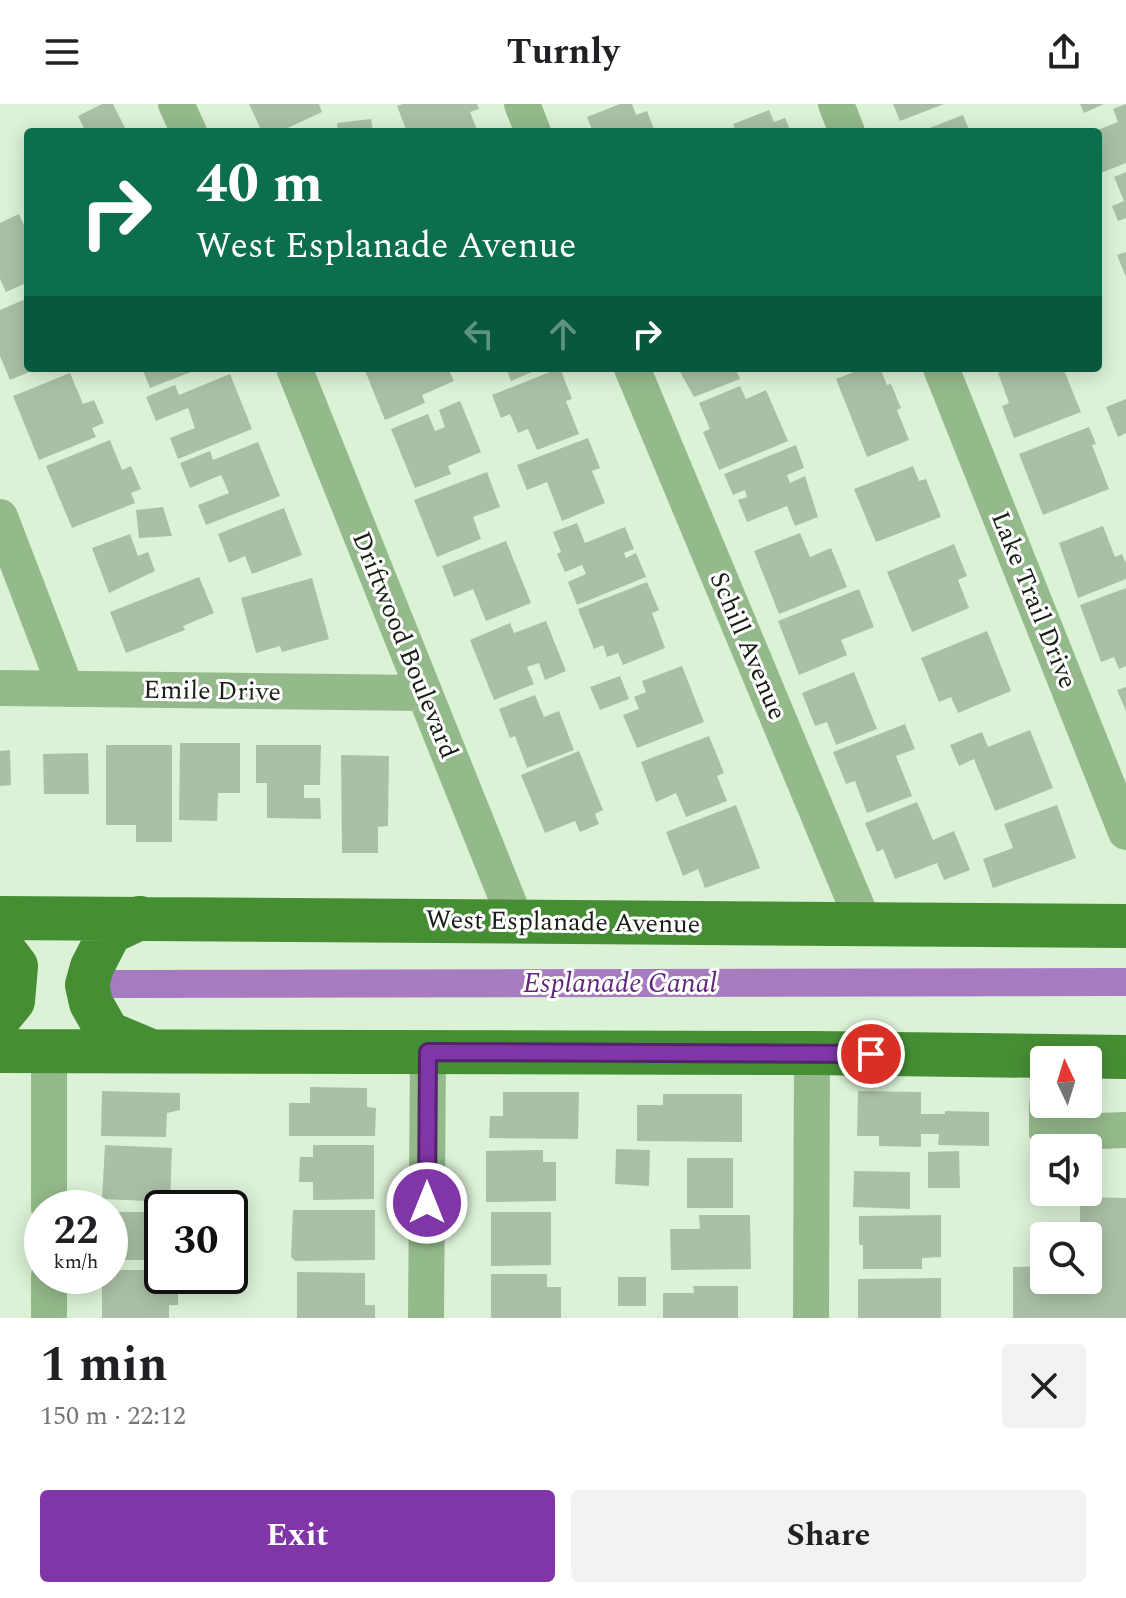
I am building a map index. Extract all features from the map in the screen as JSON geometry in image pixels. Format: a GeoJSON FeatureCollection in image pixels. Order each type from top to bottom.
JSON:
{"type":"FeatureCollection","features":[{"type":"Feature","properties":{"kind":"main road","name":"West Esplanade Avenue"},"geometry":{"type":"LineString","coordinates":[[0,918],[1126,926]]}},
{"type":"Feature","properties":{"kind":"main road"},"geometry":{"type":"LineString","coordinates":[[140,918],[110,932],[92,967],[87,985],[91,1003],[108,1033],[152,1051]]}},
{"type":"Feature","properties":{"kind":"main road"},"geometry":{"type":"LineString","coordinates":[[0,945],[16,966],[13,1001],[0,1017]]}},
{"type":"Feature","properties":{"kind":"main road"},"geometry":{"type":"LineString","coordinates":[[0,1051],[812,1053],[1030,1058]]}},
{"type":"Feature","properties":{"kind":"main road"},"geometry":{"type":"LineString","coordinates":[[1102,1057],[1126,1057]]}},
{"type":"Feature","properties":{"kind":"street"},"geometry":{"type":"LineString","coordinates":[[176,104],[187,128]]}},
{"type":"Feature","properties":{"kind":"street"},"geometry":{"type":"LineString","coordinates":[[522,104],[531,128]]}},
{"type":"Feature","properties":{"kind":"street"},"geometry":{"type":"LineString","coordinates":[[836,104],[845,128]]}},
{"type":"Feature","properties":{"kind":"street","name":"Driftwood Boulevard"},"geometry":{"type":"LineString","coordinates":[[296,372],[516,921]]}},
{"type":"Feature","properties":{"kind":"street","name":"Schill Avenue"},"geometry":{"type":"LineString","coordinates":[[634,372],[864,924]]}},
{"type":"Feature","properties":{"kind":"street","name":"Lake Trail Drive"},"geometry":{"type":"LineString","coordinates":[[943,372],[1126,832]]}},
{"type":"Feature","properties":{"kind":"street"},"geometry":{"type":"LineString","coordinates":[[0,517],[66,689]]}},
{"type":"Feature","properties":{"kind":"street","name":"Emile Drive"},"geometry":{"type":"LineString","coordinates":[[0,688],[424,693]]}},
{"type":"Feature","properties":{"kind":"street"},"geometry":{"type":"LineString","coordinates":[[49,1051],[49,1190]]}},
{"type":"Feature","properties":{"kind":"street"},"geometry":{"type":"LineString","coordinates":[[426,1318],[428,1052]]}},
{"type":"Feature","properties":{"kind":"street"},"geometry":{"type":"LineString","coordinates":[[811,1318],[812,1053]]}},
{"type":"Feature","properties":{"kind":"street"},"geometry":{"type":"LineString","coordinates":[[1047,1118],[1047,1133],[1126,1130]]}},
{"type":"Feature","properties":{"kind":"street"},"geometry":{"type":"LineString","coordinates":[[49,1294],[49,1318]]}},
{"type":"Feature","properties":{"kind":"building"},"geometry":{"type":"Polygon","coordinates":[[[102,104],[113,104],[125,128],[84,128],[78,116],[102,104]]]}},
{"type":"Feature","properties":{"kind":"building"},"geometry":{"type":"Polygon","coordinates":[[[249,104],[319,104],[322,112],[288,128],[260,128],[249,104]]]}},
{"type":"Feature","properties":{"kind":"building"},"geometry":{"type":"Polygon","coordinates":[[[477,104],[479,109],[470,112],[476,128],[405,128],[397,106],[477,104]]]}},
{"type":"Feature","properties":{"kind":"building"},"geometry":{"type":"Polygon","coordinates":[[[620,104],[632,104],[636,115],[647,111],[653,128],[591,128],[587,117],[620,104]]]}},
{"type":"Feature","properties":{"kind":"building"},"geometry":{"type":"Polygon","coordinates":[[[893,104],[944,104],[900,121],[893,104]]]}},
{"type":"Feature","properties":{"kind":"building"},"geometry":{"type":"Polygon","coordinates":[[[1080,104],[1104,104],[1084,113],[1080,104]]]}},
{"type":"Feature","properties":{"kind":"building"},"geometry":{"type":"Polygon","coordinates":[[[1126,104],[1126,163],[1102,172],[1102,128],[1118,122],[1113,109],[1126,104]]]}},
{"type":"Feature","properties":{"kind":"building"},"geometry":{"type":"Polygon","coordinates":[[[769,110],[774,122],[785,118],[789,128],[734,128],[733,124],[769,110]]]}},
{"type":"Feature","properties":{"kind":"building"},"geometry":{"type":"Polygon","coordinates":[[[963,115],[968,128],[929,128],[963,115]]]}},
{"type":"Feature","properties":{"kind":"building"},"geometry":{"type":"Polygon","coordinates":[[[371,119],[372,128],[338,128],[337,123],[371,119]]]}},
{"type":"Feature","properties":{"kind":"building"},"geometry":{"type":"Polygon","coordinates":[[[1126,172],[1126,218],[1118,221],[1112,206],[1124,201],[1114,177],[1126,172]]]}},
{"type":"Feature","properties":{"kind":"building"},"geometry":{"type":"Polygon","coordinates":[[[19,214],[24,225],[24,284],[6,292],[0,279],[0,223],[19,214]]]}},
{"type":"Feature","properties":{"kind":"building"},"geometry":{"type":"Polygon","coordinates":[[[1126,252],[1126,277],[1117,255],[1126,252]]]}},
{"type":"Feature","properties":{"kind":"building"},"geometry":{"type":"Polygon","coordinates":[[[24,300],[24,372],[29,372],[10,380],[0,356],[0,310],[24,300]]]}},
{"type":"Feature","properties":{"kind":"building"},"geometry":{"type":"Polygon","coordinates":[[[144,372],[191,372],[150,388],[144,372]]]}},
{"type":"Feature","properties":{"kind":"building"},"geometry":{"type":"Polygon","coordinates":[[[366,372],[450,372],[454,381],[422,395],[425,403],[385,420],[366,372]]]}},
{"type":"Feature","properties":{"kind":"building"},"geometry":{"type":"Polygon","coordinates":[[[508,372],[532,372],[511,381],[508,372]]]}},
{"type":"Feature","properties":{"kind":"building"},"geometry":{"type":"Polygon","coordinates":[[[550,372],[562,372],[572,399],[566,401],[579,434],[537,450],[528,429],[518,433],[510,414],[501,418],[492,395],[550,372]]]}},
{"type":"Feature","properties":{"kind":"building"},"geometry":{"type":"Polygon","coordinates":[[[680,372],[737,372],[740,379],[694,397],[680,372]]]}},
{"type":"Feature","properties":{"kind":"building"},"geometry":{"type":"Polygon","coordinates":[[[854,372],[882,372],[887,385],[891,384],[901,408],[897,410],[909,440],[867,457],[836,379],[854,372]]]}},
{"type":"Feature","properties":{"kind":"building"},"geometry":{"type":"Polygon","coordinates":[[[1065,372],[1081,412],[1014,438],[1002,406],[1009,403],[998,373],[1065,372]]]}},
{"type":"Feature","properties":{"kind":"building"},"geometry":{"type":"Polygon","coordinates":[[[70,373],[83,404],[94,400],[104,423],[92,428],[96,437],[39,460],[13,396],[70,373]]]}},
{"type":"Feature","properties":{"kind":"building"},"geometry":{"type":"Polygon","coordinates":[[[230,374],[252,429],[178,459],[170,438],[195,428],[188,408],[156,421],[146,397],[175,385],[179,395],[230,374]]]}},
{"type":"Feature","properties":{"kind":"building"},"geometry":{"type":"Polygon","coordinates":[[[740,386],[746,399],[766,390],[788,441],[719,470],[703,432],[710,429],[699,403],[740,386]]]}},
{"type":"Feature","properties":{"kind":"building"},"geometry":{"type":"Polygon","coordinates":[[[1126,399],[1126,433],[1118,437],[1106,407],[1126,399]]]}},
{"type":"Feature","properties":{"kind":"building"},"geometry":{"type":"Polygon","coordinates":[[[460,401],[481,452],[448,466],[451,474],[415,488],[391,429],[428,414],[435,431],[445,427],[439,410],[460,401]]]}},
{"type":"Feature","properties":{"kind":"building"},"geometry":{"type":"Polygon","coordinates":[[[1089,427],[1096,444],[1092,445],[1109,489],[1043,515],[1019,454],[1089,427]]]}},
{"type":"Feature","properties":{"kind":"building"},"geometry":{"type":"Polygon","coordinates":[[[588,438],[600,468],[592,471],[605,503],[562,521],[547,482],[527,490],[517,465],[588,438]]]}},
{"type":"Feature","properties":{"kind":"building"},"geometry":{"type":"Polygon","coordinates":[[[110,440],[122,470],[131,466],[141,489],[131,493],[135,503],[72,528],[46,466],[110,440]]]}},
{"type":"Feature","properties":{"kind":"building"},"geometry":{"type":"Polygon","coordinates":[[[258,442],[280,496],[206,525],[198,505],[229,493],[221,475],[190,488],[180,463],[210,451],[213,460],[258,442]]]}},
{"type":"Feature","properties":{"kind":"building"},"geometry":{"type":"Polygon","coordinates":[[[796,445],[804,468],[787,475],[790,483],[805,476],[818,517],[795,526],[787,506],[747,522],[738,500],[747,497],[745,490],[733,495],[724,474],[796,445]]]}},
{"type":"Feature","properties":{"kind":"building"},"geometry":{"type":"Polygon","coordinates":[[[913,466],[919,481],[926,479],[941,517],[876,542],[854,489],[913,466]]]}},
{"type":"Feature","properties":{"kind":"building"},"geometry":{"type":"Polygon","coordinates":[[[487,472],[500,507],[473,517],[481,539],[437,557],[414,500],[487,472]]]}},
{"type":"Feature","properties":{"kind":"building"},"geometry":{"type":"Polygon","coordinates":[[[163,507],[172,536],[139,538],[136,510],[163,507]]]}},
{"type":"Feature","properties":{"kind":"building"},"geometry":{"type":"Polygon","coordinates":[[[284,508],[302,555],[252,574],[245,556],[229,563],[218,534],[284,508]]]}},
{"type":"Feature","properties":{"kind":"building"},"geometry":{"type":"Polygon","coordinates":[[[577,523],[585,543],[625,527],[634,549],[624,553],[626,558],[636,553],[646,577],[577,605],[568,582],[586,574],[582,565],[565,572],[557,554],[561,552],[553,532],[577,523]]]}},
{"type":"Feature","properties":{"kind":"building"},"geometry":{"type":"Polygon","coordinates":[[[1103,526],[1115,557],[1122,554],[1126,563],[1126,579],[1078,598],[1059,543],[1103,526]]]}},
{"type":"Feature","properties":{"kind":"building"},"geometry":{"type":"Polygon","coordinates":[[[800,533],[810,557],[831,548],[847,587],[779,614],[754,551],[800,533]]]}},
{"type":"Feature","properties":{"kind":"building"},"geometry":{"type":"Polygon","coordinates":[[[130,534],[138,556],[148,552],[155,571],[109,593],[92,548],[130,534]]]}},
{"type":"Feature","properties":{"kind":"building"},"geometry":{"type":"Polygon","coordinates":[[[506,541],[531,603],[486,621],[473,589],[454,597],[442,566],[506,541]]]}},
{"type":"Feature","properties":{"kind":"building"},"geometry":{"type":"Polygon","coordinates":[[[954,544],[967,576],[958,580],[969,608],[912,632],[887,572],[954,544]]]}},
{"type":"Feature","properties":{"kind":"building"},"geometry":{"type":"Polygon","coordinates":[[[199,577],[214,613],[183,626],[185,630],[126,653],[110,612],[199,577]]]}},
{"type":"Feature","properties":{"kind":"building"},"geometry":{"type":"Polygon","coordinates":[[[312,578],[329,639],[282,652],[280,646],[256,653],[241,598],[312,578]]]}},
{"type":"Feature","properties":{"kind":"building"},"geometry":{"type":"Polygon","coordinates":[[[647,582],[659,610],[652,613],[665,648],[623,665],[618,653],[607,657],[603,645],[594,649],[578,609],[647,582]]]}},
{"type":"Feature","properties":{"kind":"building"},"geometry":{"type":"Polygon","coordinates":[[[1126,588],[1126,666],[1119,669],[1114,657],[1101,662],[1080,605],[1126,588]]]}},
{"type":"Feature","properties":{"kind":"building"},"geometry":{"type":"Polygon","coordinates":[[[859,589],[874,627],[841,640],[847,655],[799,675],[778,621],[859,589]]]}},
{"type":"Feature","properties":{"kind":"building"},"geometry":{"type":"Polygon","coordinates":[[[546,621],[566,671],[545,680],[539,663],[527,667],[534,684],[494,700],[470,640],[510,623],[514,633],[546,621]]]}},
{"type":"Feature","properties":{"kind":"building"},"geometry":{"type":"Polygon","coordinates":[[[987,631],[1011,691],[958,713],[951,697],[939,702],[921,658],[987,631]]]}},
{"type":"Feature","properties":{"kind":"building"},"geometry":{"type":"Polygon","coordinates":[[[682,666],[704,722],[637,748],[623,715],[639,709],[634,697],[646,692],[642,681],[682,666]]]}},
{"type":"Feature","properties":{"kind":"building"},"geometry":{"type":"Polygon","coordinates":[[[854,672],[877,729],[836,745],[827,722],[815,726],[802,693],[854,672]]]}},
{"type":"Feature","properties":{"kind":"building"},"geometry":{"type":"Polygon","coordinates":[[[620,676],[629,699],[600,710],[590,687],[620,676]]]}},
{"type":"Feature","properties":{"kind":"building"},"geometry":{"type":"Polygon","coordinates":[[[1126,687],[1126,711],[1117,690],[1126,687]]]}},
{"type":"Feature","properties":{"kind":"building"},"geometry":{"type":"Polygon","coordinates":[[[535,695],[544,717],[559,711],[574,750],[527,768],[515,736],[510,738],[499,709],[535,695]]]}},
{"type":"Feature","properties":{"kind":"building"},"geometry":{"type":"Polygon","coordinates":[[[905,724],[915,749],[896,756],[912,796],[867,813],[855,781],[846,784],[833,752],[905,724]]]}},
{"type":"Feature","properties":{"kind":"building"},"geometry":{"type":"Polygon","coordinates":[[[1030,730],[1053,788],[995,811],[974,759],[959,766],[950,745],[982,732],[988,747],[1030,730]]]}},
{"type":"Feature","properties":{"kind":"building"},"geometry":{"type":"Polygon","coordinates":[[[709,736],[724,773],[717,776],[727,801],[686,817],[676,793],[656,802],[641,762],[709,736]]]}},
{"type":"Feature","properties":{"kind":"building"},"geometry":{"type":"Polygon","coordinates":[[[180,743],[240,743],[240,793],[218,793],[217,821],[179,820],[180,743]]]}},
{"type":"Feature","properties":{"kind":"building"},"geometry":{"type":"Polygon","coordinates":[[[106,745],[172,745],[172,842],[136,842],[136,825],[106,825],[106,745]]]}},
{"type":"Feature","properties":{"kind":"building"},"geometry":{"type":"Polygon","coordinates":[[[256,745],[321,745],[320,785],[304,785],[304,798],[320,798],[321,819],[267,818],[267,783],[256,783],[256,745]]]}},
{"type":"Feature","properties":{"kind":"building"},"geometry":{"type":"Polygon","coordinates":[[[10,750],[11,785],[0,786],[0,751],[10,750]]]}},
{"type":"Feature","properties":{"kind":"building"},"geometry":{"type":"Polygon","coordinates":[[[579,751],[603,810],[595,814],[599,824],[580,832],[575,821],[545,833],[521,775],[579,751]]]}},
{"type":"Feature","properties":{"kind":"building"},"geometry":{"type":"Polygon","coordinates":[[[88,753],[89,794],[44,794],[43,754],[88,753]]]}},
{"type":"Feature","properties":{"kind":"building"},"geometry":{"type":"Polygon","coordinates":[[[341,755],[389,756],[388,826],[378,827],[378,853],[342,853],[341,755]]]}},
{"type":"Feature","properties":{"kind":"building"},"geometry":{"type":"Polygon","coordinates":[[[917,802],[933,840],[954,831],[970,870],[944,880],[937,863],[895,879],[883,849],[877,852],[865,823],[917,802]]]}},
{"type":"Feature","properties":{"kind":"building"},"geometry":{"type":"Polygon","coordinates":[[[736,805],[760,868],[705,888],[698,869],[683,876],[666,832],[736,805]]]}},
{"type":"Feature","properties":{"kind":"building"},"geometry":{"type":"Polygon","coordinates":[[[1057,805],[1076,858],[993,888],[983,859],[1013,848],[1004,824],[1057,805]]]}},
{"type":"Feature","properties":{"kind":"building"},"geometry":{"type":"Polygon","coordinates":[[[310,1087],[367,1088],[367,1107],[376,1108],[375,1136],[289,1136],[289,1103],[310,1103],[310,1087]]]}},
{"type":"Feature","properties":{"kind":"building"},"geometry":{"type":"Polygon","coordinates":[[[102,1091],[180,1093],[180,1110],[167,1113],[166,1137],[101,1136],[102,1091]]]}},
{"type":"Feature","properties":{"kind":"building"},"geometry":{"type":"Polygon","coordinates":[[[858,1091],[921,1092],[921,1114],[989,1112],[989,1146],[938,1145],[939,1134],[921,1134],[921,1147],[879,1146],[879,1136],[857,1136],[858,1091]]]}},
{"type":"Feature","properties":{"kind":"building"},"geometry":{"type":"Polygon","coordinates":[[[503,1092],[579,1092],[578,1139],[489,1138],[490,1116],[503,1116],[503,1092]]]}},
{"type":"Feature","properties":{"kind":"building"},"geometry":{"type":"Polygon","coordinates":[[[663,1094],[742,1094],[742,1142],[637,1141],[637,1105],[663,1105],[663,1094]]]}},
{"type":"Feature","properties":{"kind":"building"},"geometry":{"type":"Polygon","coordinates":[[[105,1145],[172,1148],[170,1190],[144,1190],[144,1201],[128,1200],[128,1190],[102,1190],[105,1145]]]}},
{"type":"Feature","properties":{"kind":"building"},"geometry":{"type":"Polygon","coordinates":[[[313,1145],[374,1145],[374,1199],[313,1200],[313,1182],[299,1182],[300,1157],[313,1157],[313,1145]]]}},
{"type":"Feature","properties":{"kind":"building"},"geometry":{"type":"Polygon","coordinates":[[[616,1149],[650,1150],[649,1186],[615,1184],[616,1149]]]}},
{"type":"Feature","properties":{"kind":"building"},"geometry":{"type":"Polygon","coordinates":[[[543,1150],[543,1162],[556,1162],[556,1201],[486,1202],[486,1151],[543,1150]]]}},
{"type":"Feature","properties":{"kind":"building"},"geometry":{"type":"Polygon","coordinates":[[[959,1151],[960,1188],[928,1188],[928,1152],[959,1151]]]}},
{"type":"Feature","properties":{"kind":"building"},"geometry":{"type":"Polygon","coordinates":[[[687,1158],[733,1158],[733,1208],[687,1208],[687,1158]]]}},
{"type":"Feature","properties":{"kind":"building"},"geometry":{"type":"Polygon","coordinates":[[[854,1171],[910,1172],[910,1209],[853,1207],[854,1171]]]}},
{"type":"Feature","properties":{"kind":"building"},"geometry":{"type":"Polygon","coordinates":[[[1102,1197],[1126,1198],[1126,1318],[1013,1318],[1013,1267],[1030,1266],[1030,1294],[1102,1294],[1102,1222],[1080,1222],[1080,1206],[1102,1206],[1102,1197]]]}},
{"type":"Feature","properties":{"kind":"building"},"geometry":{"type":"Polygon","coordinates":[[[293,1210],[375,1210],[375,1260],[295,1261],[291,1257],[293,1210]]]}},
{"type":"Feature","properties":{"kind":"building"},"geometry":{"type":"Polygon","coordinates":[[[128,1212],[144,1212],[144,1260],[128,1260],[128,1212]]]}},
{"type":"Feature","properties":{"kind":"building"},"geometry":{"type":"Polygon","coordinates":[[[491,1212],[551,1212],[551,1265],[491,1266],[491,1212]]]}},
{"type":"Feature","properties":{"kind":"building"},"geometry":{"type":"Polygon","coordinates":[[[699,1215],[750,1215],[751,1269],[671,1270],[670,1229],[700,1229],[699,1215]]]}},
{"type":"Feature","properties":{"kind":"building"},"geometry":{"type":"Polygon","coordinates":[[[941,1215],[941,1257],[922,1258],[922,1269],[863,1269],[859,1216],[941,1215]]]}},
{"type":"Feature","properties":{"kind":"building"},"geometry":{"type":"Polygon","coordinates":[[[128,1270],[144,1270],[144,1294],[178,1294],[178,1305],[169,1305],[169,1318],[102,1318],[102,1294],[128,1294],[128,1270]]]}},
{"type":"Feature","properties":{"kind":"building"},"geometry":{"type":"Polygon","coordinates":[[[297,1272],[365,1273],[365,1305],[375,1305],[375,1318],[297,1318],[297,1272]]]}},
{"type":"Feature","properties":{"kind":"building"},"geometry":{"type":"Polygon","coordinates":[[[491,1274],[547,1274],[547,1287],[561,1287],[561,1318],[491,1318],[491,1274]]]}},
{"type":"Feature","properties":{"kind":"building"},"geometry":{"type":"Polygon","coordinates":[[[618,1277],[646,1277],[646,1306],[618,1306],[618,1277]]]}},
{"type":"Feature","properties":{"kind":"building"},"geometry":{"type":"Polygon","coordinates":[[[941,1278],[941,1318],[858,1318],[858,1279],[941,1278]]]}},
{"type":"Feature","properties":{"kind":"building"},"geometry":{"type":"Polygon","coordinates":[[[693,1286],[738,1286],[738,1318],[663,1318],[663,1293],[694,1293],[693,1286]]]}},
{"type":"Feature","properties":{"kind":"waterway","name":"Esplanade Canal"},"geometry":{"type":"LineString","coordinates":[[115,984],[1126,982]]}},
{"type":"Feature","properties":{"kind":"route"},"geometry":{"type":"LineString","coordinates":[[427,1203],[428,1052],[871,1054]]}}]}
